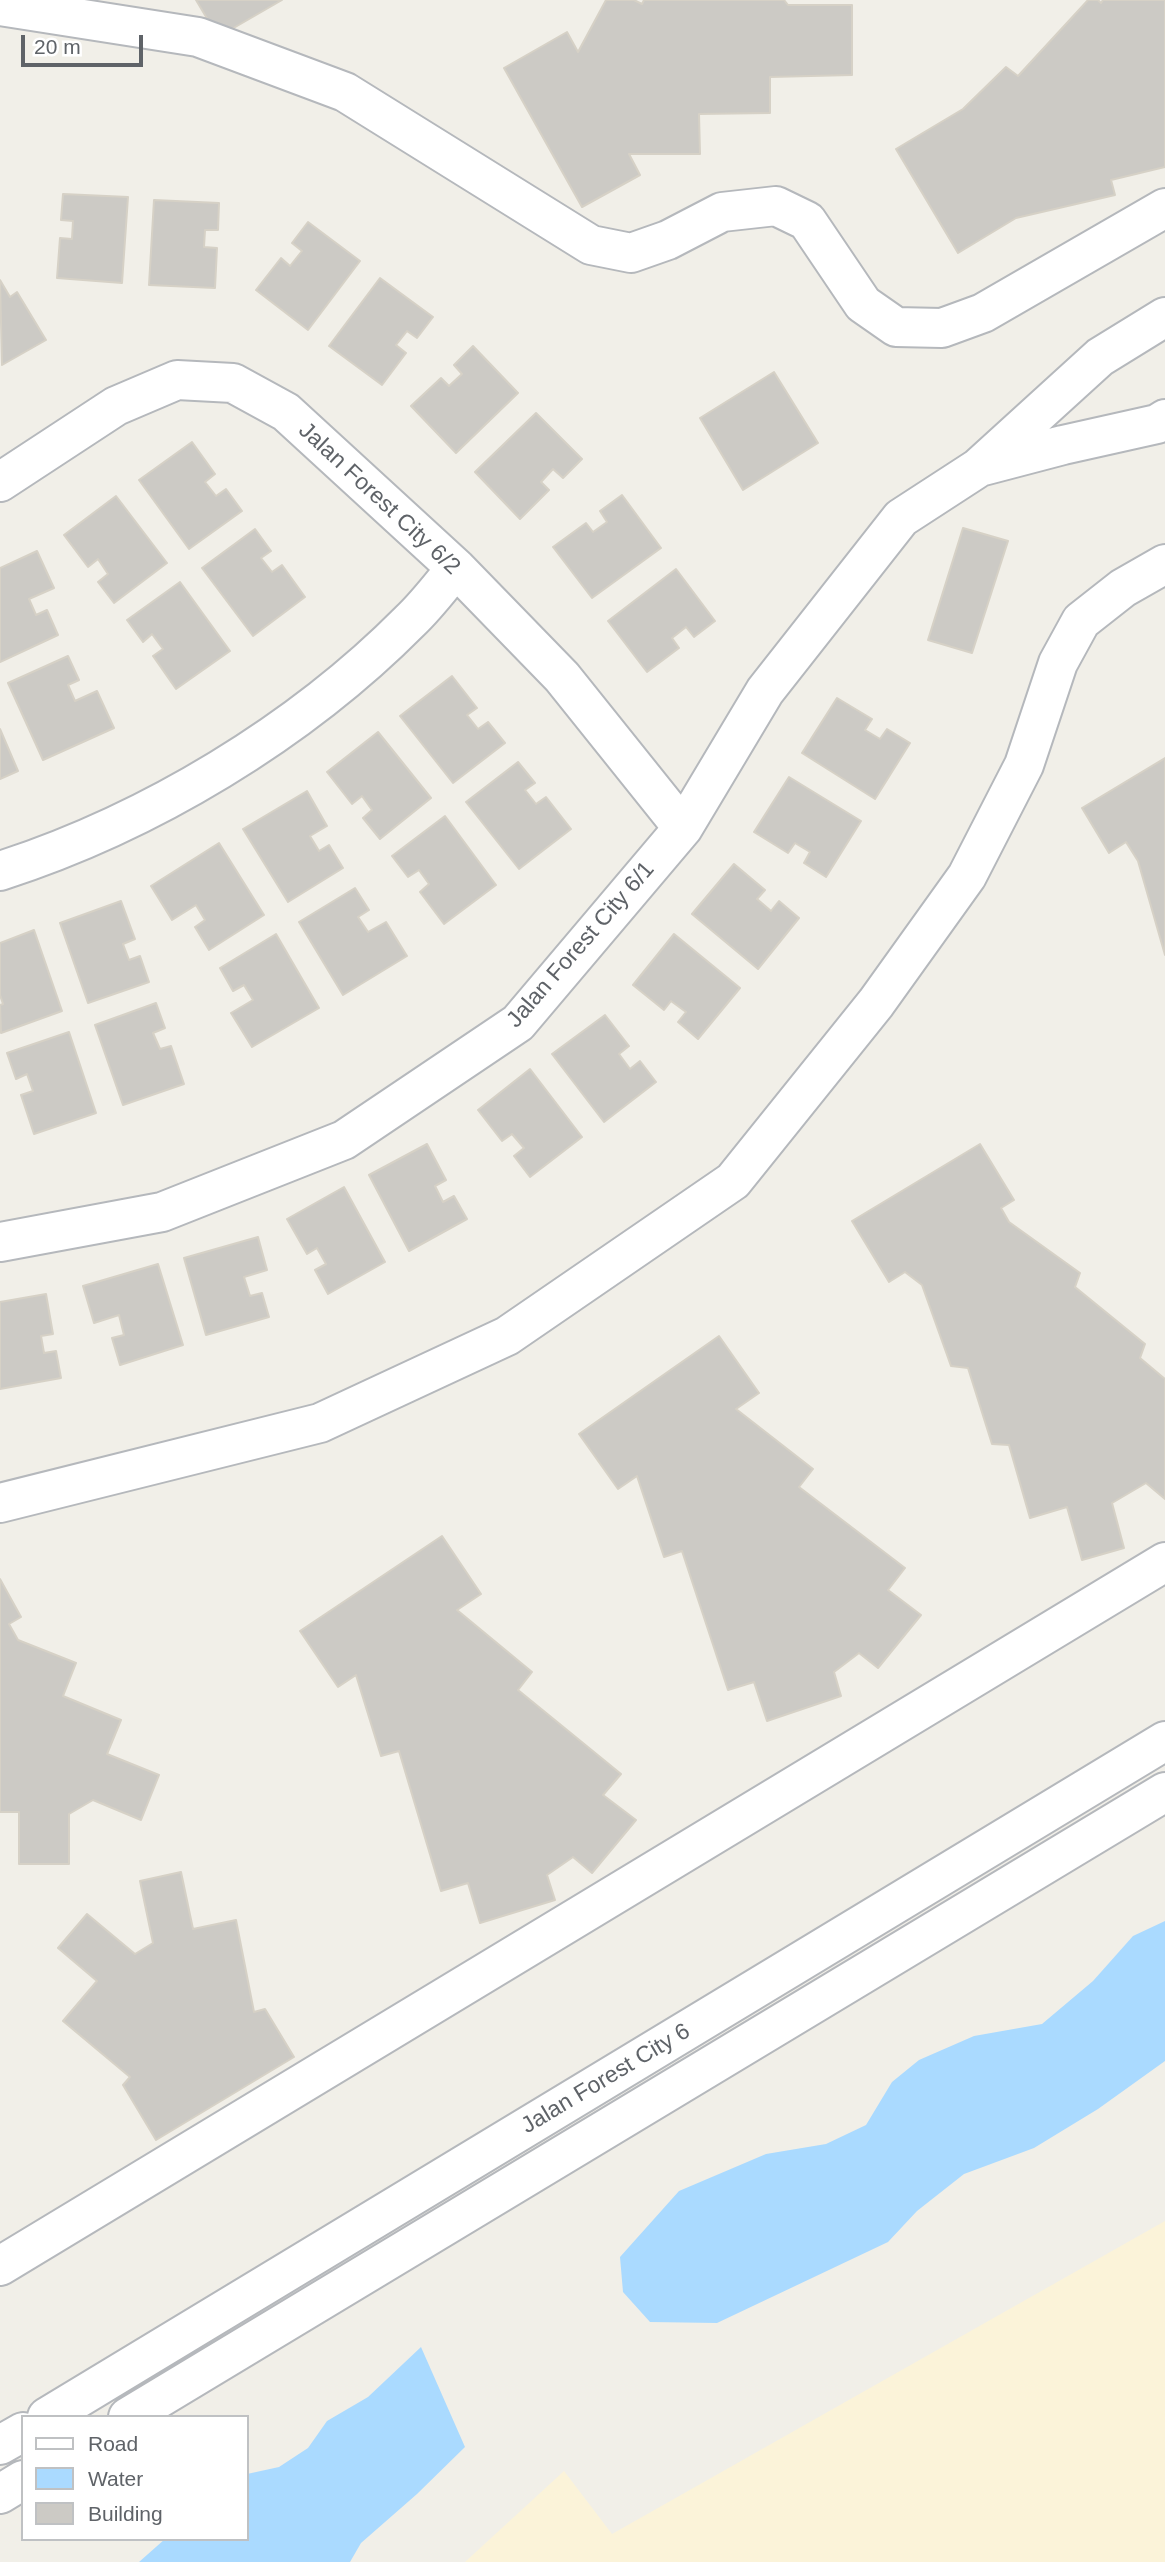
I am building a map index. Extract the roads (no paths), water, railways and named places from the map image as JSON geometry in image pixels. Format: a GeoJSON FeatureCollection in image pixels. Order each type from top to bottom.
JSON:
{"type":"FeatureCollection","features":[{"type":"Feature","properties":{"kind":"street"},"geometry":{"type":"LineString","coordinates":[[0,6],[198,37],[345,92],[591,245],[631,253],[668,240],[722,212],[776,206],[807,221],[863,304],[896,327],[942,328],[983,313],[1165,208]]}},
{"type":"Feature","properties":{"kind":"street","name":"Jalan Forest City 6/1"},"geometry":{"type":"LineString","coordinates":[[0,1242],[162,1212],[344,1140],[518,1023],[683,828],[765,691],[901,518],[978,468],[1100,357],[1165,317]]}},
{"type":"Feature","properties":{"kind":"street","name":"Jalan Forest City 6/2"},"geometry":{"type":"LineString","coordinates":[[0,482],[116,406],[177,380],[233,383],[286,412],[456,568],[562,677],[683,828]]}},
{"type":"Feature","properties":{"kind":"street","name":"Jalan Forest City 6/1"},"geometry":{"type":"LineString","coordinates":[[978,468],[1062,445],[1157,424],[1165,419]]}},
{"type":"Feature","properties":{"kind":"street"},"geometry":{"type":"LineString","coordinates":[[0,1503],[320,1423],[507,1336],[733,1181],[876,1003],[967,876],[1024,765],[1058,663],[1081,621],[1123,588],[1165,564]]}},
{"type":"Feature","properties":{"kind":"street"},"geometry":{"type":"LineString","coordinates":[[0,870],[34,860],[107,830],[206,779],[321,701],[411,620],[456,568]]}},
{"type":"Feature","properties":{"kind":"street"},"geometry":{"type":"LineString","coordinates":[[0,2266],[1165,1562]]}},
{"type":"Feature","properties":{"kind":"street","name":"Jalan Forest City 6"},"geometry":{"type":"LineString","coordinates":[[50,2415],[1165,1741]]}},
{"type":"Feature","properties":{"kind":"street","name":"Jalan Forest City 6"},"geometry":{"type":"LineString","coordinates":[[131,2415],[1165,1792]]}},
{"type":"Feature","properties":{"kind":"street"},"geometry":{"type":"LineString","coordinates":[[0,2445],[21,2433]]}},
{"type":"Feature","properties":{"kind":"street"},"geometry":{"type":"LineString","coordinates":[[0,2494],[21,2481]]}},
{"type":"Feature","properties":{"kind":"water"},"geometry":{"type":"Polygon","coordinates":[[[1165,1921],[1165,2061],[1098,2109],[1034,2148],[964,2174],[917,2211],[888,2242],[717,2323],[650,2322],[623,2292],[620,2257],[679,2191],[766,2154],[826,2144],[866,2125],[892,2082],[919,2060],[974,2036],[1042,2024],[1093,1981],[1133,1936],[1165,1921]]]}},
{"type":"Feature","properties":{"kind":"water"},"geometry":{"type":"Polygon","coordinates":[[[421,2347],[465,2447],[361,2543],[350,2562],[139,2562],[163,2541],[248,2541],[248,2474],[279,2467],[308,2448],[327,2421],[368,2397],[421,2347]]]}}]}
